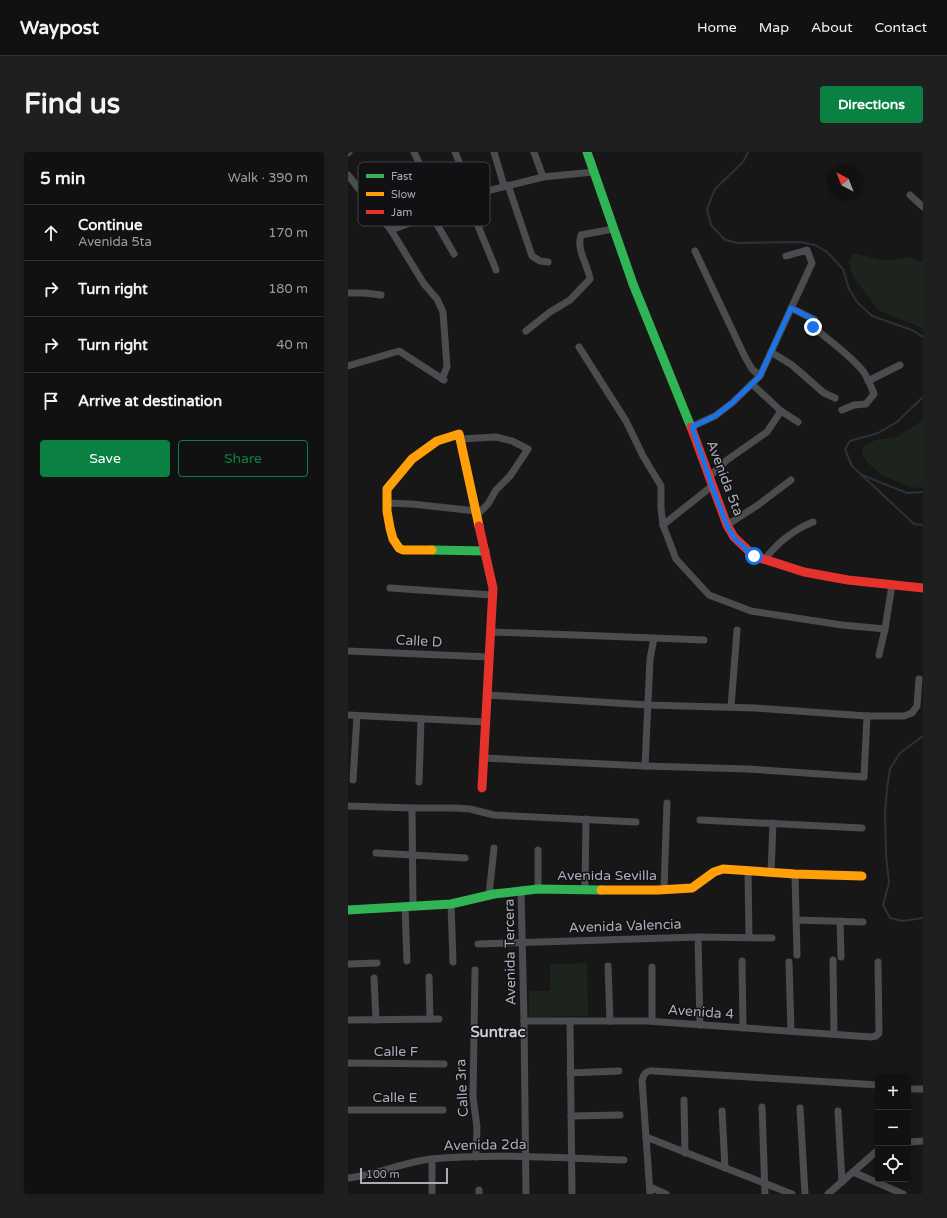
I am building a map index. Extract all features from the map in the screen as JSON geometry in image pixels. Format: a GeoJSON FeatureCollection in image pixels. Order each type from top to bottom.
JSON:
{"type":"FeatureCollection","features":[{"type":"Feature","properties":{"kind":"street"},"geometry":{"type":"LineString","coordinates":[[414,152],[418,162]]}},
{"type":"Feature","properties":{"kind":"street"},"geometry":{"type":"LineString","coordinates":[[455,152],[458,162]]}},
{"type":"Feature","properties":{"kind":"street"},"geometry":{"type":"LineString","coordinates":[[494,152],[532,256],[540,261],[548,262]]}},
{"type":"Feature","properties":{"kind":"street"},"geometry":{"type":"LineString","coordinates":[[534,152],[543,177]]}},
{"type":"Feature","properties":{"kind":"street","name":"Avenida 5ta"},"geometry":{"type":"LineString","coordinates":[[587,152],[633,284],[692,427],[712,486],[727,525],[734,538],[754,556],[804,572],[848,580],[921,588]]}},
{"type":"Feature","properties":{"kind":"street"},"geometry":{"type":"LineString","coordinates":[[490,190],[543,177],[594,172]]}},
{"type":"Feature","properties":{"kind":"street"},"geometry":{"type":"LineString","coordinates":[[348,175],[358,188]]}},
{"type":"Feature","properties":{"kind":"street"},"geometry":{"type":"LineString","coordinates":[[910,195],[923,207]]}},
{"type":"Feature","properties":{"kind":"street"},"geometry":{"type":"LineString","coordinates":[[348,366],[399,350],[443,379],[446,367],[443,312],[437,299],[424,284],[388,226]]}},
{"type":"Feature","properties":{"kind":"street"},"geometry":{"type":"LineString","coordinates":[[391,230],[402,226]]}},
{"type":"Feature","properties":{"kind":"street"},"geometry":{"type":"LineString","coordinates":[[438,226],[454,254]]}},
{"type":"Feature","properties":{"kind":"street"},"geometry":{"type":"LineString","coordinates":[[477,226],[486,242],[496,270]]}},
{"type":"Feature","properties":{"kind":"street"},"geometry":{"type":"LineString","coordinates":[[526,332],[550,312],[570,300],[590,279],[582,259],[581,236],[613,229]]}},
{"type":"Feature","properties":{"kind":"street"},"geometry":{"type":"LineString","coordinates":[[692,427],[715,416],[732,403],[760,376],[812,263],[807,250],[786,256]]}},
{"type":"Feature","properties":{"kind":"street"},"geometry":{"type":"LineString","coordinates":[[695,251],[745,357],[752,369],[760,376]]}},
{"type":"Feature","properties":{"kind":"street"},"geometry":{"type":"LineString","coordinates":[[348,293],[381,295]]}},
{"type":"Feature","properties":{"kind":"street"},"geometry":{"type":"LineString","coordinates":[[791,308],[815,320],[813,327],[863,371],[874,394],[866,404],[854,405],[842,410]]}},
{"type":"Feature","properties":{"kind":"street"},"geometry":{"type":"LineString","coordinates":[[579,346],[626,421],[643,456],[661,486],[663,525],[676,559],[709,595],[751,611],[842,625],[885,629]]}},
{"type":"Feature","properties":{"kind":"street"},"geometry":{"type":"LineString","coordinates":[[771,352],[792,365],[824,393],[835,398]]}},
{"type":"Feature","properties":{"kind":"street"},"geometry":{"type":"LineString","coordinates":[[868,382],[900,365]]}},
{"type":"Feature","properties":{"kind":"street"},"geometry":{"type":"LineString","coordinates":[[752,384],[782,411],[798,422]]}},
{"type":"Feature","properties":{"kind":"street"},"geometry":{"type":"LineString","coordinates":[[709,477],[727,460],[766,432],[782,411]]}},
{"type":"Feature","properties":{"kind":"street"},"geometry":{"type":"LineString","coordinates":[[482,788],[493,588],[485,550],[477,513],[459,434],[437,441],[412,459],[387,489],[387,511],[393,538],[402,550],[485,550]]}},
{"type":"Feature","properties":{"kind":"street"},"geometry":{"type":"LineString","coordinates":[[387,503],[412,504],[477,513],[488,504],[496,490],[510,476],[528,449],[512,441],[496,436],[460,439]]}},
{"type":"Feature","properties":{"kind":"street"},"geometry":{"type":"LineString","coordinates":[[727,525],[758,505],[791,480]]}},
{"type":"Feature","properties":{"kind":"street"},"geometry":{"type":"LineString","coordinates":[[663,525],[712,486]]}},
{"type":"Feature","properties":{"kind":"street"},"geometry":{"type":"LineString","coordinates":[[764,560],[772,549],[784,538],[799,528],[813,522]]}},
{"type":"Feature","properties":{"kind":"street"},"geometry":{"type":"LineString","coordinates":[[879,655],[892,585]]}},
{"type":"Feature","properties":{"kind":"street"},"geometry":{"type":"LineString","coordinates":[[390,588],[492,595]]}},
{"type":"Feature","properties":{"kind":"street"},"geometry":{"type":"LineString","coordinates":[[731,707],[737,630]]}},
{"type":"Feature","properties":{"kind":"street"},"geometry":{"type":"LineString","coordinates":[[491,632],[704,640]]}},
{"type":"Feature","properties":{"kind":"street"},"geometry":{"type":"LineString","coordinates":[[645,766],[650,659],[654,638]]}},
{"type":"Feature","properties":{"kind":"street","name":"Calle D"},"geometry":{"type":"LineString","coordinates":[[348,651],[490,658]]}},
{"type":"Feature","properties":{"kind":"street"},"geometry":{"type":"LineString","coordinates":[[488,695],[648,705],[731,707],[867,716],[904,716],[912,712],[917,706],[919,679]]}},
{"type":"Feature","properties":{"kind":"street"},"geometry":{"type":"LineString","coordinates":[[348,715],[486,722]]}},
{"type":"Feature","properties":{"kind":"street"},"geometry":{"type":"LineString","coordinates":[[353,780],[357,716]]}},
{"type":"Feature","properties":{"kind":"street"},"geometry":{"type":"LineString","coordinates":[[484,758],[645,766],[748,769],[864,777],[867,716]]}},
{"type":"Feature","properties":{"kind":"street"},"geometry":{"type":"LineString","coordinates":[[419,782],[421,719]]}},
{"type":"Feature","properties":{"kind":"street"},"geometry":{"type":"LineString","coordinates":[[664,889],[667,803]]}},
{"type":"Feature","properties":{"kind":"street"},"geometry":{"type":"LineString","coordinates":[[348,806],[454,808],[470,809],[494,815],[636,822]]}},
{"type":"Feature","properties":{"kind":"street"},"geometry":{"type":"LineString","coordinates":[[407,961],[413,854],[412,808]]}},
{"type":"Feature","properties":{"kind":"street"},"geometry":{"type":"LineString","coordinates":[[586,819],[586,889]]}},
{"type":"Feature","properties":{"kind":"street"},"geometry":{"type":"LineString","coordinates":[[700,820],[862,828]]}},
{"type":"Feature","properties":{"kind":"street"},"geometry":{"type":"LineString","coordinates":[[772,872],[773,823]]}},
{"type":"Feature","properties":{"kind":"street"},"geometry":{"type":"LineString","coordinates":[[490,895],[494,848]]}},
{"type":"Feature","properties":{"kind":"street"},"geometry":{"type":"LineString","coordinates":[[538,850],[538,889]]}},
{"type":"Feature","properties":{"kind":"street"},"geometry":{"type":"LineString","coordinates":[[376,854],[413,854],[465,858]]}},
{"type":"Feature","properties":{"kind":"street","name":"Avenida Sevilla"},"geometry":{"type":"LineString","coordinates":[[348,910],[451,904],[521,890],[692,888],[697,886],[717,870],[723,869],[795,874],[862,876]]}},
{"type":"Feature","properties":{"kind":"street"},"geometry":{"type":"LineString","coordinates":[[748,870],[750,937]]}},
{"type":"Feature","properties":{"kind":"street"},"geometry":{"type":"LineString","coordinates":[[795,874],[797,956]]}},
{"type":"Feature","properties":{"kind":"street","name":"Avenida Tercera"},"geometry":{"type":"LineString","coordinates":[[521,890],[526,1194]]}},
{"type":"Feature","properties":{"kind":"street"},"geometry":{"type":"LineString","coordinates":[[451,904],[453,962]]}},
{"type":"Feature","properties":{"kind":"street"},"geometry":{"type":"LineString","coordinates":[[796,920],[863,922]]}},
{"type":"Feature","properties":{"kind":"street"},"geometry":{"type":"LineString","coordinates":[[840,921],[841,957]]}},
{"type":"Feature","properties":{"kind":"street"},"geometry":{"type":"LineString","coordinates":[[698,937],[700,1025]]}},
{"type":"Feature","properties":{"kind":"street","name":"Avenida Valencia"},"geometry":{"type":"LineString","coordinates":[[478,944],[698,937],[772,938]]}},
{"type":"Feature","properties":{"kind":"street"},"geometry":{"type":"LineString","coordinates":[[833,960],[834,1034]]}},
{"type":"Feature","properties":{"kind":"street"},"geometry":{"type":"LineString","coordinates":[[742,961],[743,1028]]}},
{"type":"Feature","properties":{"kind":"street"},"geometry":{"type":"LineString","coordinates":[[348,964],[377,962]]}},
{"type":"Feature","properties":{"kind":"street"},"geometry":{"type":"LineString","coordinates":[[789,962],[791,1031]]}},
{"type":"Feature","properties":{"kind":"street","name":"Avenida 4"},"geometry":{"type":"LineString","coordinates":[[524,1021],[652,1021],[871,1037],[876,1036],[879,1033],[878,962]]}},
{"type":"Feature","properties":{"kind":"street"},"geometry":{"type":"LineString","coordinates":[[608,966],[610,1021]]}},
{"type":"Feature","properties":{"kind":"street"},"geometry":{"type":"LineString","coordinates":[[652,967],[652,1021]]}},
{"type":"Feature","properties":{"kind":"street","name":"Calle 3ra"},"geometry":{"type":"LineString","coordinates":[[475,970],[473,1097],[478,1126],[476,1157]]}},
{"type":"Feature","properties":{"kind":"street"},"geometry":{"type":"LineString","coordinates":[[429,977],[430,1020]]}},
{"type":"Feature","properties":{"kind":"street"},"geometry":{"type":"LineString","coordinates":[[374,978],[376,1020]]}},
{"type":"Feature","properties":{"kind":"street"},"geometry":{"type":"LineString","coordinates":[[348,1020],[439,1019]]}},
{"type":"Feature","properties":{"kind":"street"},"geometry":{"type":"LineString","coordinates":[[570,1021],[572,1194]]}},
{"type":"Feature","properties":{"kind":"street","name":"Calle F"},"geometry":{"type":"LineString","coordinates":[[348,1063],[444,1064]]}},
{"type":"Feature","properties":{"kind":"street"},"geometry":{"type":"LineString","coordinates":[[666,1194],[650,1191],[642,1080],[644,1075],[650,1070],[875,1086]]}},
{"type":"Feature","properties":{"kind":"street"},"geometry":{"type":"LineString","coordinates":[[570,1073],[619,1071]]}},
{"type":"Feature","properties":{"kind":"street"},"geometry":{"type":"LineString","coordinates":[[911,1089],[923,1089]]}},
{"type":"Feature","properties":{"kind":"street"},"geometry":{"type":"LineString","coordinates":[[684,1100],[685,1153]]}},
{"type":"Feature","properties":{"kind":"street"},"geometry":{"type":"LineString","coordinates":[[762,1107],[765,1194]]}},
{"type":"Feature","properties":{"kind":"street"},"geometry":{"type":"LineString","coordinates":[[800,1108],[805,1194]]}},
{"type":"Feature","properties":{"kind":"street","name":"Calle E"},"geometry":{"type":"LineString","coordinates":[[348,1110],[443,1110]]}},
{"type":"Feature","properties":{"kind":"street"},"geometry":{"type":"LineString","coordinates":[[722,1111],[725,1168]]}},
{"type":"Feature","properties":{"kind":"street"},"geometry":{"type":"LineString","coordinates":[[838,1111],[842,1182]]}},
{"type":"Feature","properties":{"kind":"street"},"geometry":{"type":"LineString","coordinates":[[571,1116],[620,1115]]}},
{"type":"Feature","properties":{"kind":"street"},"geometry":{"type":"LineString","coordinates":[[646,1137],[792,1194]]}},
{"type":"Feature","properties":{"kind":"street"},"geometry":{"type":"LineString","coordinates":[[911,1142],[923,1141]]}},
{"type":"Feature","properties":{"kind":"street"},"geometry":{"type":"LineString","coordinates":[[828,1194],[875,1153]]}},
{"type":"Feature","properties":{"kind":"street","name":"Avenida 2da"},"geometry":{"type":"LineString","coordinates":[[348,1178],[371,1174],[407,1163],[432,1159],[525,1157],[624,1160]]}},
{"type":"Feature","properties":{"kind":"street"},"geometry":{"type":"LineString","coordinates":[[432,1159],[432,1194]]}},
{"type":"Feature","properties":{"kind":"street"},"geometry":{"type":"LineString","coordinates":[[853,1172],[903,1194]]}},
{"type":"Feature","properties":{"kind":"shaded area"},"geometry":{"type":"Polygon","coordinates":[[[853,253],[886,261],[910,257],[923,262],[923,329],[879,311],[852,275],[849,262],[853,253]]]}},
{"type":"Feature","properties":{"kind":"shaded area"},"geometry":{"type":"Polygon","coordinates":[[[923,420],[923,487],[912,488],[884,476],[871,466],[862,454],[863,447],[875,440],[897,437],[923,420]]]}},
{"type":"Feature","properties":{"kind":"shaded area"},"geometry":{"type":"Polygon","coordinates":[[[587,963],[588,1016],[529,1017],[529,991],[550,991],[550,964],[587,963]]]}},
{"type":"Feature","properties":{"kind":"waterway"},"geometry":{"type":"LineString","coordinates":[[748,152],[743,162],[715,189],[707,209],[711,225],[725,240],[738,243],[800,242],[815,245],[827,252],[843,269],[849,289],[857,302],[872,316],[912,330],[923,337]]}},
{"type":"Feature","properties":{"kind":"waterway"},"geometry":{"type":"LineString","coordinates":[[923,397],[897,422],[878,433],[850,441],[845,449],[852,466],[914,524],[923,525]]}},
{"type":"Feature","properties":{"kind":"waterway"},"geometry":{"type":"LineString","coordinates":[[862,475],[907,493],[923,492]]}},
{"type":"Feature","properties":{"kind":"waterway"},"geometry":{"type":"LineString","coordinates":[[923,736],[900,753],[890,769],[885,813],[886,855],[889,883],[883,905],[890,918],[903,921],[923,918]]}},
{"type":"Feature","properties":{"kind":"traffic: fast"},"geometry":{"type":"LineString","coordinates":[[587,152],[633,284],[691,427]]}},
{"type":"Feature","properties":{"kind":"traffic: fast"},"geometry":{"type":"LineString","coordinates":[[432,550],[485,551]]}},
{"type":"Feature","properties":{"kind":"traffic: fast"},"geometry":{"type":"LineString","coordinates":[[348,910],[451,904],[494,894],[538,889],[601,890]]}},
{"type":"Feature","properties":{"kind":"traffic: slow"},"geometry":{"type":"LineString","coordinates":[[432,550],[403,550],[399,548],[393,539],[390,528],[387,511],[387,489],[412,459],[437,441],[459,434],[479,526]]}},
{"type":"Feature","properties":{"kind":"traffic: slow"},"geometry":{"type":"LineString","coordinates":[[601,890],[658,890],[692,888],[714,872],[723,869],[795,874],[862,876]]}},
{"type":"Feature","properties":{"kind":"traffic: jam"},"geometry":{"type":"LineString","coordinates":[[691,427],[727,525],[734,537],[754,556],[804,572],[848,580],[923,588]]}},
{"type":"Feature","properties":{"kind":"traffic: jam"},"geometry":{"type":"LineString","coordinates":[[479,526],[493,588],[482,788]]}},
{"type":"Feature","properties":{"kind":"district","name":"Suntrac"},"geometry":{"type":"Point","coordinates":[498,1032]}},
{"type":"Feature","properties":{"kind":"route"},"geometry":{"type":"LineString","coordinates":[[754,556],[734,538],[727,525],[692,427],[715,416],[748,389],[760,376],[791,308],[815,320],[813,327]]}}]}
